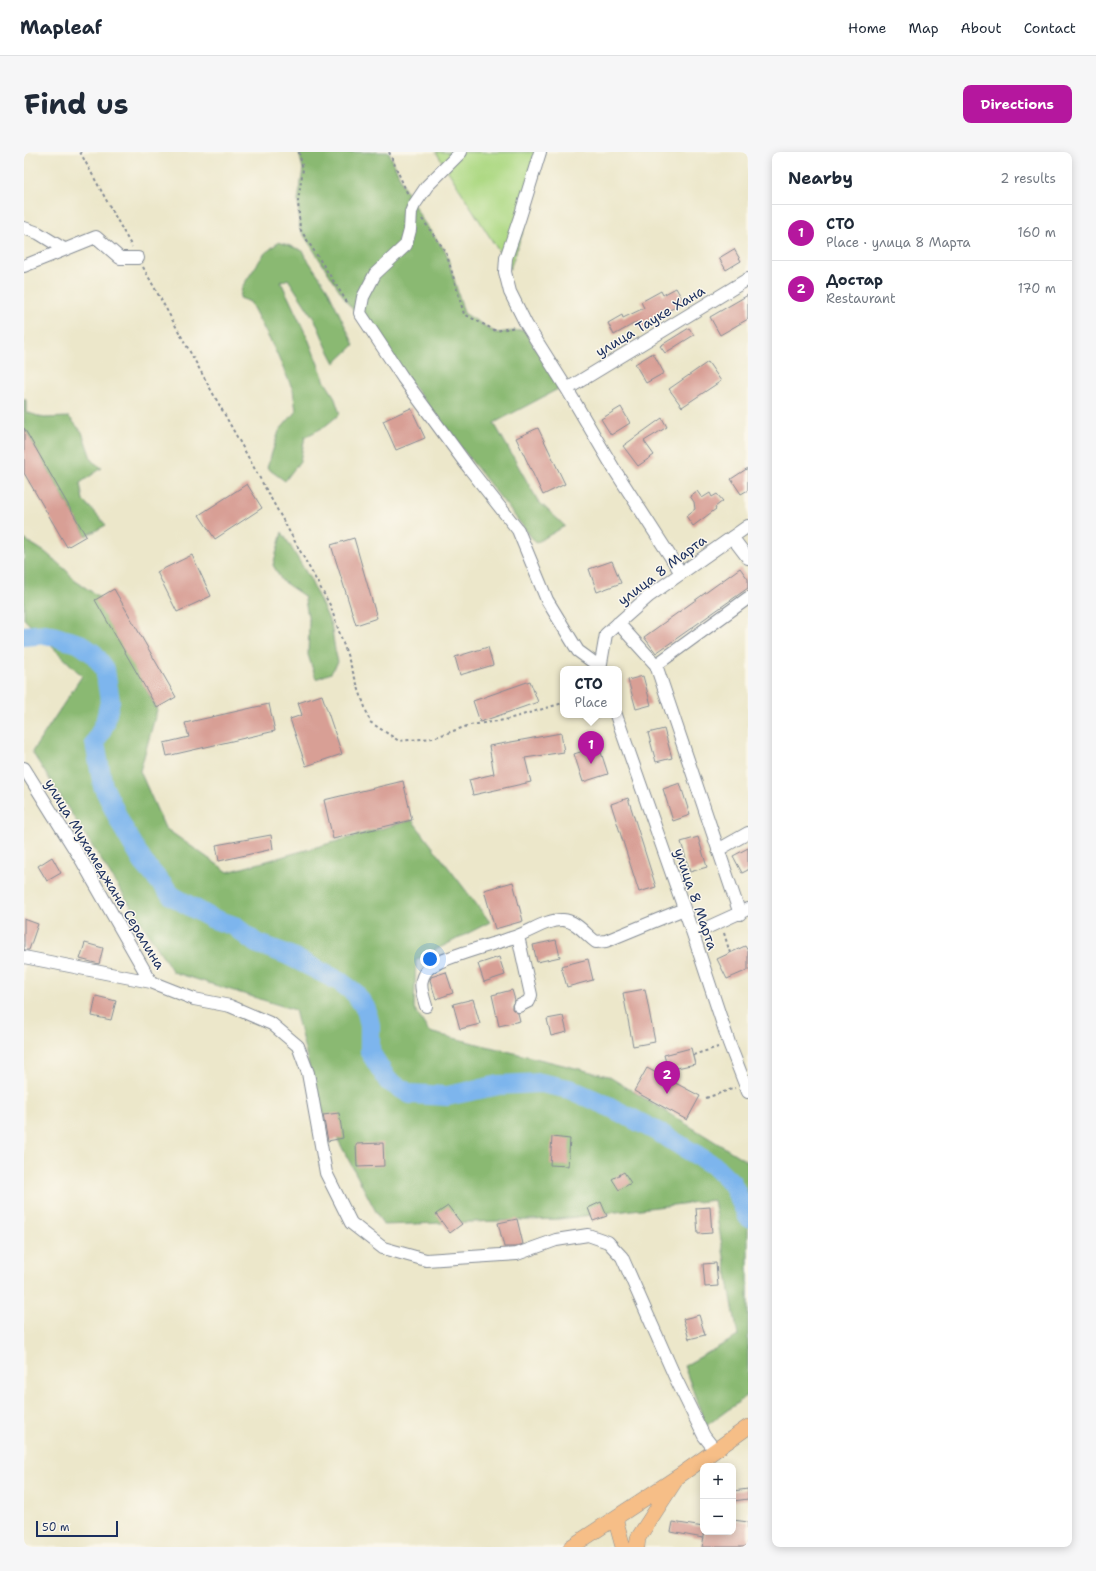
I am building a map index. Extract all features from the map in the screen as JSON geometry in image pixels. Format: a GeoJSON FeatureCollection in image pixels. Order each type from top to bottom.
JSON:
{"type":"FeatureCollection","features":[{"type":"Feature","properties":{"kind":"main road"},"geometry":{"type":"LineString","coordinates":[[571,1547],[679,1476],[748,1427]]}},
{"type":"Feature","properties":{"kind":"main road"},"geometry":{"type":"LineString","coordinates":[[637,1547],[638,1538],[679,1476]]}},
{"type":"Feature","properties":{"kind":"main road"},"geometry":{"type":"LineString","coordinates":[[615,1518],[623,1547]]}},
{"type":"Feature","properties":{"kind":"street"},"geometry":{"type":"LineString","coordinates":[[461,152],[426,186],[414,205],[411,212],[410,230],[406,245],[375,274],[363,297],[360,313],[403,378],[464,462],[518,530],[547,600],[578,651],[597,666]]}},
{"type":"Feature","properties":{"kind":"street"},"geometry":{"type":"LineString","coordinates":[[540,152],[509,248],[505,272],[510,292],[526,324],[567,389],[614,469],[681,573]]}},
{"type":"Feature","properties":{"kind":"street"},"geometry":{"type":"LineString","coordinates":[[24,228],[38,233],[64,249]]}},
{"type":"Feature","properties":{"kind":"street"},"geometry":{"type":"LineString","coordinates":[[24,266],[96,237],[120,258],[138,258]]}},
{"type":"Feature","properties":{"kind":"street","name":"улица Тауке Хана"},"geometry":{"type":"LineString","coordinates":[[567,389],[748,279]]}},
{"type":"Feature","properties":{"kind":"street","name":"улица 8 Марта"},"geometry":{"type":"LineString","coordinates":[[600,666],[606,634],[649,596],[748,526]]}},
{"type":"Feature","properties":{"kind":"street"},"geometry":{"type":"LineString","coordinates":[[732,537],[748,558]]}},
{"type":"Feature","properties":{"kind":"street"},"geometry":{"type":"LineString","coordinates":[[656,665],[748,598]]}},
{"type":"Feature","properties":{"kind":"street"},"geometry":{"type":"LineString","coordinates":[[618,623],[656,665],[718,850],[744,911],[693,934]]}},
{"type":"Feature","properties":{"kind":"street","name":"улица 8 Марта"},"geometry":{"type":"LineString","coordinates":[[617,718],[693,934],[729,1043],[747,1088]]}},
{"type":"Feature","properties":{"kind":"street","name":"улица Мухамеджана Сералина"},"geometry":{"type":"LineString","coordinates":[[24,768],[82,862],[151,982],[194,999],[230,1006],[272,1024],[298,1046],[308,1073],[326,1173],[351,1222],[383,1248],[426,1260],[517,1254],[556,1240],[588,1236],[608,1242],[622,1257],[675,1377],[704,1436],[715,1450]]}},
{"type":"Feature","properties":{"kind":"street"},"geometry":{"type":"LineString","coordinates":[[718,850],[748,833]]}},
{"type":"Feature","properties":{"kind":"street"},"geometry":{"type":"LineString","coordinates":[[426,1006],[420,986],[422,977],[429,968],[444,960],[518,936],[551,922],[563,920],[574,923],[596,942],[606,941],[684,909]]}},
{"type":"Feature","properties":{"kind":"street"},"geometry":{"type":"LineString","coordinates":[[518,936],[531,995],[529,1000],[519,1006]]}},
{"type":"Feature","properties":{"kind":"street"},"geometry":{"type":"LineString","coordinates":[[24,957],[151,982]]}},
{"type":"Feature","properties":{"kind":"path"},"geometry":{"type":"LineString","coordinates":[[80,152],[330,605],[370,722],[399,740],[433,738],[470,725],[505,720],[560,704]]}},
{"type":"Feature","properties":{"kind":"path"},"geometry":{"type":"LineString","coordinates":[[299,152],[303,169],[298,202],[300,229],[347,302]]}},
{"type":"Feature","properties":{"kind":"path"},"geometry":{"type":"LineString","coordinates":[[389,152],[405,189],[414,205],[432,234],[446,252],[464,314],[496,331],[526,324]]}},
{"type":"Feature","properties":{"kind":"path"},"geometry":{"type":"LineString","coordinates":[[720,922],[730,953]]}},
{"type":"Feature","properties":{"kind":"path"},"geometry":{"type":"LineString","coordinates":[[693,1055],[729,1043]]}},
{"type":"Feature","properties":{"kind":"path"},"geometry":{"type":"LineString","coordinates":[[706,1098],[747,1088]]}},
{"type":"Feature","properties":{"kind":"green space"},"geometry":{"type":"Polygon","coordinates":[[[299,152],[389,152],[405,189],[423,221],[446,252],[464,313],[496,333],[524,330],[560,388],[494,423],[538,501],[565,526],[536,543],[347,302],[300,229],[298,201],[303,169],[299,152]]]}},
{"type":"Feature","properties":{"kind":"green space"},"geometry":{"type":"Polygon","coordinates":[[[436,152],[544,152],[523,232],[510,269],[436,152]]]}},
{"type":"Feature","properties":{"kind":"green space"},"geometry":{"type":"Polygon","coordinates":[[[279,242],[301,250],[327,288],[354,345],[335,363],[316,322],[288,279],[281,282],[309,341],[325,382],[334,396],[340,414],[324,427],[305,437],[300,461],[285,481],[267,468],[279,431],[296,411],[293,390],[274,348],[250,302],[240,298],[242,287],[264,254],[279,242]]]}},
{"type":"Feature","properties":{"kind":"green space"},"geometry":{"type":"Polygon","coordinates":[[[24,399],[26,400],[26,412],[44,418],[69,417],[82,432],[92,461],[102,468],[80,483],[83,500],[106,525],[86,536],[24,428],[24,399]]]}},
{"type":"Feature","properties":{"kind":"green space"},"geometry":{"type":"Polygon","coordinates":[[[282,532],[310,579],[331,624],[338,662],[331,673],[316,679],[308,655],[309,621],[304,596],[282,581],[273,565],[282,532]]]}},
{"type":"Feature","properties":{"kind":"green space"},"geometry":{"type":"Polygon","coordinates":[[[24,539],[45,552],[67,571],[74,580],[101,598],[157,710],[140,771],[165,828],[228,872],[412,820],[490,922],[416,960],[414,1008],[429,1032],[608,1076],[748,1162],[748,1395],[706,1426],[684,1366],[738,1336],[714,1200],[559,1219],[383,1225],[318,1102],[295,1010],[173,972],[32,752],[82,676],[24,619],[24,539]]]}},
{"type":"Feature","properties":{"kind":"building"},"geometry":{"type":"Polygon","coordinates":[[[734,249],[741,261],[726,270],[719,258],[734,249]]]}},
{"type":"Feature","properties":{"kind":"building"},"geometry":{"type":"Polygon","coordinates":[[[676,288],[684,302],[647,323],[649,327],[641,331],[637,322],[614,335],[608,323],[622,315],[623,318],[644,308],[641,302],[661,291],[663,295],[676,288]]]}},
{"type":"Feature","properties":{"kind":"building"},"geometry":{"type":"Polygon","coordinates":[[[748,295],[748,319],[720,335],[710,317],[748,295]]]}},
{"type":"Feature","properties":{"kind":"building"},"geometry":{"type":"Polygon","coordinates":[[[689,328],[694,335],[665,353],[660,346],[689,328]]]}},
{"type":"Feature","properties":{"kind":"building"},"geometry":{"type":"Polygon","coordinates":[[[653,353],[664,373],[646,383],[635,364],[653,353]]]}},
{"type":"Feature","properties":{"kind":"building"},"geometry":{"type":"Polygon","coordinates":[[[708,362],[721,381],[682,407],[669,389],[708,362]]]}},
{"type":"Feature","properties":{"kind":"building"},"geometry":{"type":"Polygon","coordinates":[[[621,407],[630,423],[611,435],[601,419],[621,407]]]}},
{"type":"Feature","properties":{"kind":"building"},"geometry":{"type":"Polygon","coordinates":[[[411,408],[425,438],[396,450],[383,421],[411,408]]]}},
{"type":"Feature","properties":{"kind":"building"},"geometry":{"type":"Polygon","coordinates":[[[662,418],[667,427],[644,441],[654,455],[638,466],[623,446],[662,418]]]}},
{"type":"Feature","properties":{"kind":"building"},"geometry":{"type":"Polygon","coordinates":[[[24,428],[86,536],[67,547],[24,473],[24,428]]]}},
{"type":"Feature","properties":{"kind":"building"},"geometry":{"type":"Polygon","coordinates":[[[538,428],[565,484],[543,495],[516,438],[538,428]]]}},
{"type":"Feature","properties":{"kind":"building"},"geometry":{"type":"Polygon","coordinates":[[[748,468],[748,490],[741,494],[731,479],[748,468]]]}},
{"type":"Feature","properties":{"kind":"building"},"geometry":{"type":"Polygon","coordinates":[[[247,484],[262,508],[215,539],[199,515],[247,484]]]}},
{"type":"Feature","properties":{"kind":"building"},"geometry":{"type":"Polygon","coordinates":[[[697,491],[702,498],[710,493],[712,497],[717,494],[723,501],[715,507],[716,509],[693,526],[686,516],[695,509],[694,502],[690,496],[697,491]]]}},
{"type":"Feature","properties":{"kind":"building"},"geometry":{"type":"Polygon","coordinates":[[[354,538],[377,618],[356,625],[331,545],[354,538]]]}},
{"type":"Feature","properties":{"kind":"building"},"geometry":{"type":"Polygon","coordinates":[[[192,555],[211,596],[177,612],[157,572],[192,555]]]}},
{"type":"Feature","properties":{"kind":"building"},"geometry":{"type":"Polygon","coordinates":[[[612,561],[621,583],[597,592],[589,569],[612,561]]]}},
{"type":"Feature","properties":{"kind":"building"},"geometry":{"type":"Polygon","coordinates":[[[740,568],[748,579],[748,588],[656,653],[644,637],[740,568]]]}},
{"type":"Feature","properties":{"kind":"building"},"geometry":{"type":"Polygon","coordinates":[[[114,589],[176,697],[157,708],[95,600],[114,589]]]}},
{"type":"Feature","properties":{"kind":"building"},"geometry":{"type":"Polygon","coordinates":[[[488,647],[493,665],[460,675],[455,657],[488,647]]]}},
{"type":"Feature","properties":{"kind":"building"},"geometry":{"type":"Polygon","coordinates":[[[643,676],[651,705],[636,709],[628,680],[643,676]]]}},
{"type":"Feature","properties":{"kind":"building"},"geometry":{"type":"Polygon","coordinates":[[[530,681],[538,702],[480,722],[473,701],[530,681]]]}},
{"type":"Feature","properties":{"kind":"building"},"geometry":{"type":"Polygon","coordinates":[[[322,695],[342,754],[306,766],[290,719],[302,715],[298,703],[322,695]]]}},
{"type":"Feature","properties":{"kind":"building"},"geometry":{"type":"Polygon","coordinates":[[[269,704],[275,731],[167,756],[164,743],[189,737],[185,723],[269,704]]]}},
{"type":"Feature","properties":{"kind":"building"},"geometry":{"type":"Polygon","coordinates":[[[664,729],[672,758],[656,762],[648,733],[664,729]]]}},
{"type":"Feature","properties":{"kind":"building"},"geometry":{"type":"Polygon","coordinates":[[[561,733],[564,752],[525,758],[531,782],[473,795],[469,780],[494,774],[489,746],[561,733]]]}},
{"type":"Feature","properties":{"kind":"building"},"geometry":{"type":"Polygon","coordinates":[[[599,746],[608,774],[583,782],[574,754],[599,746]]]}},
{"type":"Feature","properties":{"kind":"building"},"geometry":{"type":"Polygon","coordinates":[[[403,781],[412,820],[333,839],[324,800],[403,781]]]}},
{"type":"Feature","properties":{"kind":"building"},"geometry":{"type":"Polygon","coordinates":[[[680,783],[690,815],[673,821],[663,789],[680,783]]]}},
{"type":"Feature","properties":{"kind":"building"},"geometry":{"type":"Polygon","coordinates":[[[628,798],[656,887],[639,892],[611,804],[628,798]]]}},
{"type":"Feature","properties":{"kind":"building"},"geometry":{"type":"Polygon","coordinates":[[[271,835],[273,849],[219,861],[216,845],[271,835]]]}},
{"type":"Feature","properties":{"kind":"building"},"geometry":{"type":"Polygon","coordinates":[[[698,837],[707,867],[690,872],[681,842],[698,837]]]}},
{"type":"Feature","properties":{"kind":"building"},"geometry":{"type":"Polygon","coordinates":[[[748,848],[748,870],[742,873],[733,856],[748,848]]]}},
{"type":"Feature","properties":{"kind":"building"},"geometry":{"type":"Polygon","coordinates":[[[52,857],[61,873],[47,881],[38,866],[52,857]]]}},
{"type":"Feature","properties":{"kind":"building"},"geometry":{"type":"Polygon","coordinates":[[[513,882],[523,921],[495,929],[484,890],[513,882]]]}},
{"type":"Feature","properties":{"kind":"building"},"geometry":{"type":"Polygon","coordinates":[[[24,919],[38,924],[29,950],[24,950],[24,919]]]}},
{"type":"Feature","properties":{"kind":"building"},"geometry":{"type":"Polygon","coordinates":[[[556,940],[560,957],[537,962],[533,945],[556,940]]]}},
{"type":"Feature","properties":{"kind":"building"},"geometry":{"type":"Polygon","coordinates":[[[85,943],[103,948],[99,964],[80,959],[85,943]]]}},
{"type":"Feature","properties":{"kind":"building"},"geometry":{"type":"Polygon","coordinates":[[[745,946],[748,951],[748,970],[727,979],[717,959],[745,946]]]}},
{"type":"Feature","properties":{"kind":"building"},"geometry":{"type":"Polygon","coordinates":[[[499,957],[505,975],[484,982],[478,964],[499,957]]]}},
{"type":"Feature","properties":{"kind":"building"},"geometry":{"type":"Polygon","coordinates":[[[588,959],[593,980],[567,987],[561,966],[588,959]]]}},
{"type":"Feature","properties":{"kind":"building"},"geometry":{"type":"Polygon","coordinates":[[[446,972],[453,993],[436,999],[430,980],[431,977],[446,972]]]}},
{"type":"Feature","properties":{"kind":"building"},"geometry":{"type":"Polygon","coordinates":[[[645,989],[655,1042],[633,1046],[623,993],[645,989]]]}},
{"type":"Feature","properties":{"kind":"building"},"geometry":{"type":"Polygon","coordinates":[[[512,990],[515,1000],[512,1005],[512,1009],[518,1013],[520,1021],[499,1026],[492,995],[512,990]]]}},
{"type":"Feature","properties":{"kind":"building"},"geometry":{"type":"Polygon","coordinates":[[[96,996],[116,1001],[111,1020],[92,1016],[96,996]]]}},
{"type":"Feature","properties":{"kind":"building"},"geometry":{"type":"Polygon","coordinates":[[[473,999],[480,1024],[460,1029],[453,1004],[473,999]]]}},
{"type":"Feature","properties":{"kind":"building"},"geometry":{"type":"Polygon","coordinates":[[[563,1016],[567,1032],[551,1036],[547,1019],[563,1016]]]}},
{"type":"Feature","properties":{"kind":"building"},"geometry":{"type":"Polygon","coordinates":[[[691,1048],[695,1064],[668,1070],[664,1055],[691,1048]]]}},
{"type":"Feature","properties":{"kind":"building"},"geometry":{"type":"Polygon","coordinates":[[[647,1068],[700,1096],[687,1120],[634,1091],[647,1068]]]}},
{"type":"Feature","properties":{"kind":"building"},"geometry":{"type":"Polygon","coordinates":[[[339,1113],[343,1138],[328,1141],[323,1115],[339,1113]]]}},
{"type":"Feature","properties":{"kind":"building"},"geometry":{"type":"Polygon","coordinates":[[[552,1137],[570,1139],[568,1166],[550,1165],[552,1137]]]}},
{"type":"Feature","properties":{"kind":"building"},"geometry":{"type":"Polygon","coordinates":[[[383,1143],[384,1166],[357,1167],[356,1144],[383,1143]]]}},
{"type":"Feature","properties":{"kind":"building"},"geometry":{"type":"Polygon","coordinates":[[[624,1172],[631,1183],[619,1190],[612,1179],[624,1172]]]}},
{"type":"Feature","properties":{"kind":"building"},"geometry":{"type":"Polygon","coordinates":[[[601,1202],[607,1216],[593,1221],[588,1208],[601,1202]]]}},
{"type":"Feature","properties":{"kind":"building"},"geometry":{"type":"Polygon","coordinates":[[[448,1206],[462,1224],[450,1233],[436,1214],[448,1206]]]}},
{"type":"Feature","properties":{"kind":"building"},"geometry":{"type":"Polygon","coordinates":[[[710,1207],[712,1233],[698,1234],[696,1208],[710,1207]]]}},
{"type":"Feature","properties":{"kind":"building"},"geometry":{"type":"Polygon","coordinates":[[[517,1219],[523,1244],[515,1247],[504,1247],[498,1223],[517,1219]]]}},
{"type":"Feature","properties":{"kind":"building"},"geometry":{"type":"Polygon","coordinates":[[[716,1263],[718,1286],[705,1287],[703,1264],[716,1263]]]}},
{"type":"Feature","properties":{"kind":"building"},"geometry":{"type":"Polygon","coordinates":[[[699,1315],[705,1335],[689,1339],[683,1319],[699,1315]]]}},
{"type":"Feature","properties":{"kind":"building"},"geometry":{"type":"Polygon","coordinates":[[[748,1489],[748,1499],[736,1501],[736,1491],[748,1489]]]}},
{"type":"Feature","properties":{"kind":"building"},"geometry":{"type":"Polygon","coordinates":[[[736,1520],[748,1522],[748,1547],[702,1547],[704,1535],[736,1535],[736,1520]]]}},
{"type":"Feature","properties":{"kind":"building"},"geometry":{"type":"Polygon","coordinates":[[[673,1522],[700,1526],[700,1535],[703,1535],[703,1538],[671,1532],[673,1522]]]}},
{"type":"Feature","properties":{"kind":"waterway"},"geometry":{"type":"LineString","coordinates":[[24,636],[46,634],[80,644],[94,654],[105,669],[110,701],[105,723],[95,743],[103,786],[122,826],[143,862],[172,896],[211,918],[234,926],[256,943],[286,954],[339,981],[355,993],[366,1009],[370,1025],[370,1052],[388,1081],[410,1094],[447,1096],[499,1085],[541,1083],[569,1089],[608,1106],[660,1133],[713,1165],[732,1183],[748,1217]]}},
{"type":"Feature","properties":{"kind":"place","name":"СТО"},"geometry":{"type":"Point","coordinates":[591,764]}},
{"type":"Feature","properties":{"kind":"place","name":"Достар"},"geometry":{"type":"Point","coordinates":[667,1094]}}]}
